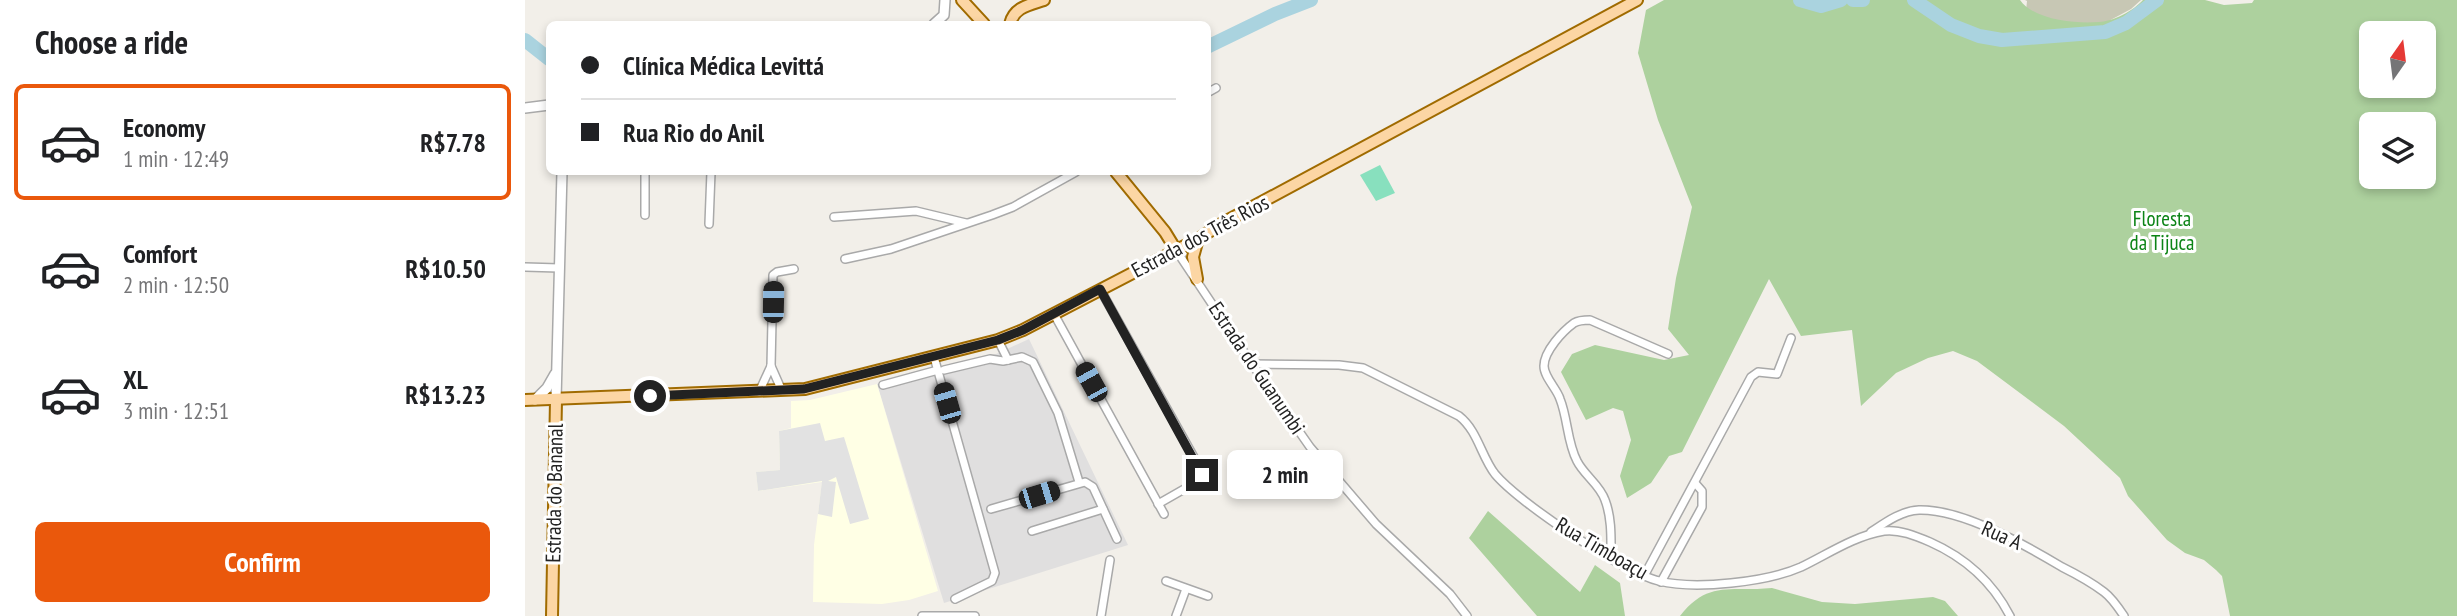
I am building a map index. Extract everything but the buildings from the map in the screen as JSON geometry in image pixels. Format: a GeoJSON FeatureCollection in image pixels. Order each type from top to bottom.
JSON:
{"type":"FeatureCollection","features":[{"type":"Feature","properties":{"kind":"main road"},"geometry":{"type":"LineString","coordinates":[[962,0],[981,21]]}},
{"type":"Feature","properties":{"kind":"main road"},"geometry":{"type":"LineString","coordinates":[[1010,21],[1020,8],[1044,0]]}},
{"type":"Feature","properties":{"kind":"main road","name":"Estrada dos Três Rios"},"geometry":{"type":"LineString","coordinates":[[530,400],[804,389],[998,340],[1176,250],[1637,0]]}},
{"type":"Feature","properties":{"kind":"main road","name":"Estrada do Guanumbi"},"geometry":{"type":"LineString","coordinates":[[1119,175],[1176,250]]}},
{"type":"Feature","properties":{"kind":"main road"},"geometry":{"type":"LineString","coordinates":[[1143,266],[1161,248],[1165,232],[1185,238],[1200,237],[1193,257],[1197,279]]}},
{"type":"Feature","properties":{"kind":"main road","name":"Estrada do Bananal"},"geometry":{"type":"LineString","coordinates":[[552,616],[556,400]]}},
{"type":"Feature","properties":{"kind":"street"},"geometry":{"type":"LineString","coordinates":[[937,21],[944,15],[945,0]]}},
{"type":"Feature","properties":{"kind":"street"},"geometry":{"type":"LineString","coordinates":[[1211,91],[1216,88]]}},
{"type":"Feature","properties":{"kind":"street"},"geometry":{"type":"LineString","coordinates":[[525,107],[546,105]]}},
{"type":"Feature","properties":{"kind":"street","name":"Estrada do Bananal"},"geometry":{"type":"LineString","coordinates":[[556,400],[562,175]]}},
{"type":"Feature","properties":{"kind":"street"},"geometry":{"type":"LineString","coordinates":[[645,175],[645,215]]}},
{"type":"Feature","properties":{"kind":"street"},"geometry":{"type":"LineString","coordinates":[[709,224],[711,175]]}},
{"type":"Feature","properties":{"kind":"street"},"geometry":{"type":"LineString","coordinates":[[845,259],[891,249],[1013,207],[1071,175]]}},
{"type":"Feature","properties":{"kind":"street"},"geometry":{"type":"LineString","coordinates":[[834,218],[916,211],[966,224]]}},
{"type":"Feature","properties":{"kind":"street","name":"Estrada do Guanumbi"},"geometry":{"type":"LineString","coordinates":[[1176,250],[1310,447],[1356,501],[1450,594],[1467,616]]}},
{"type":"Feature","properties":{"kind":"street"},"geometry":{"type":"LineString","coordinates":[[525,267],[559,268]]}},
{"type":"Feature","properties":{"kind":"street"},"geometry":{"type":"LineString","coordinates":[[759,392],[771,366],[773,275],[794,269]]}},
{"type":"Feature","properties":{"kind":"street"},"geometry":{"type":"LineString","coordinates":[[1100,289],[1201,470],[1200,480],[1194,485],[1158,504]]}},
{"type":"Feature","properties":{"kind":"street"},"geometry":{"type":"LineString","coordinates":[[1054,314],[1164,514]]}},
{"type":"Feature","properties":{"kind":"street"},"geometry":{"type":"LineString","coordinates":[[1611,558],[1611,529],[1605,498],[1584,474],[1576,460],[1561,401],[1544,370],[1544,363],[1554,344],[1575,322],[1581,320],[1590,320],[1668,354]]}},
{"type":"Feature","properties":{"kind":"street"},"geometry":{"type":"LineString","coordinates":[[1644,576],[1751,377],[1758,372],[1777,374],[1791,338]]}},
{"type":"Feature","properties":{"kind":"street"},"geometry":{"type":"LineString","coordinates":[[998,340],[1008,360]]}},
{"type":"Feature","properties":{"kind":"street"},"geometry":{"type":"LineString","coordinates":[[934,357],[941,370],[995,573],[992,581],[955,599]]}},
{"type":"Feature","properties":{"kind":"street"},"geometry":{"type":"LineString","coordinates":[[883,384],[990,359],[1008,360],[1022,357],[1033,362],[1058,413],[1079,482]]}},
{"type":"Feature","properties":{"kind":"street","name":"Rua Timboaçu"},"geometry":{"type":"LineString","coordinates":[[1252,364],[1339,365],[1363,368],[1459,416],[1471,426],[1488,464],[1510,489],[1611,558],[1661,582],[1737,582],[1780,575],[1865,536],[1887,531],[1902,532],[1919,537],[1964,559],[1993,588],[2010,616]]}},
{"type":"Feature","properties":{"kind":"street"},"geometry":{"type":"LineString","coordinates":[[771,366],[782,391]]}},
{"type":"Feature","properties":{"kind":"street","name":"Estrada do Bananal"},"geometry":{"type":"LineString","coordinates":[[530,400],[547,388],[557,370]]}},
{"type":"Feature","properties":{"kind":"street"},"geometry":{"type":"LineString","coordinates":[[991,509],[1085,482],[1093,487],[1117,539]]}},
{"type":"Feature","properties":{"kind":"street"},"geometry":{"type":"LineString","coordinates":[[1661,582],[1702,507],[1702,491],[1695,482]]}},
{"type":"Feature","properties":{"kind":"street"},"geometry":{"type":"LineString","coordinates":[[1032,531],[1103,509]]}},
{"type":"Feature","properties":{"kind":"street","name":"Rua A"},"geometry":{"type":"LineString","coordinates":[[1865,536],[1891,518],[1914,511],[1939,513],[1965,520],[2013,538],[2096,586],[2113,600],[2124,616]]}},
{"type":"Feature","properties":{"kind":"street"},"geometry":{"type":"LineString","coordinates":[[1101,616],[1110,560]]}},
{"type":"Feature","properties":{"kind":"street"},"geometry":{"type":"LineString","coordinates":[[1166,581],[1208,596]]}},
{"type":"Feature","properties":{"kind":"street"},"geometry":{"type":"LineString","coordinates":[[1176,616],[1186,589]]}},
{"type":"Feature","properties":{"kind":"street"},"geometry":{"type":"LineString","coordinates":[[922,616],[975,616]]}},
{"type":"Feature","properties":{"kind":"shaded area"},"geometry":{"type":"Polygon","coordinates":[[[2025,0],[2141,0],[2131,9],[2090,31],[2026,11],[2025,0]]]}},
{"type":"Feature","properties":{"kind":"shaded area"},"geometry":{"type":"Polygon","coordinates":[[[1029,339],[1128,545],[944,603],[877,384],[996,354],[1029,339]]]}},
{"type":"Feature","properties":{"kind":"shaded area"},"geometry":{"type":"Polygon","coordinates":[[[877,384],[938,591],[909,600],[882,604],[813,602],[814,545],[822,482],[758,491],[756,472],[780,470],[779,431],[791,428],[791,401],[810,400],[877,384]]]}},
{"type":"Feature","properties":{"kind":"shaded area"},"geometry":{"type":"Polygon","coordinates":[[[820,423],[825,441],[844,437],[869,519],[850,524],[836,477],[828,481],[836,482],[832,517],[818,514],[822,481],[758,491],[756,472],[780,470],[779,431],[820,423]]]}},
{"type":"Feature","properties":{"kind":"green space","name":"Floresta da Tijuca"},"geometry":{"type":"Polygon","coordinates":[[[1664,0],[2020,0],[2026,7],[2045,16],[2090,22],[2117,18],[2143,0],[2205,0],[2224,5],[2252,3],[2254,0],[2457,0],[2457,616],[2230,616],[2222,576],[2204,560],[2185,553],[2167,540],[2128,496],[2120,478],[2064,426],[1977,361],[1953,351],[1928,358],[1896,373],[1861,406],[1852,330],[1801,336],[1769,279],[1682,452],[1669,456],[1651,483],[1627,498],[1620,476],[1631,440],[1623,411],[1613,408],[1586,420],[1561,372],[1572,354],[1595,345],[1664,360],[1689,355],[1668,329],[1692,207],[1658,120],[1638,53],[1646,10],[1664,0]]]}},
{"type":"Feature","properties":{"kind":"green space"},"geometry":{"type":"Polygon","coordinates":[[[1380,165],[1395,193],[1376,201],[1360,175],[1380,165]]]}},
{"type":"Feature","properties":{"kind":"green space"},"geometry":{"type":"Polygon","coordinates":[[[1488,511],[1580,592],[1595,565],[1620,583],[1625,616],[1537,616],[1469,538],[1488,511]]]}},
{"type":"Feature","properties":{"kind":"green space"},"geometry":{"type":"Polygon","coordinates":[[[1772,588],[1822,602],[1855,604],[1933,597],[1945,601],[1958,616],[1680,616],[1700,597],[1710,592],[1772,588]]]}},
{"type":"Feature","properties":{"kind":"waterway"},"geometry":{"type":"LineString","coordinates":[[1211,45],[1311,0]]}},
{"type":"Feature","properties":{"kind":"waterway"},"geometry":{"type":"LineString","coordinates":[[1800,0],[1821,6],[1841,0]]}},
{"type":"Feature","properties":{"kind":"waterway"},"geometry":{"type":"LineString","coordinates":[[1853,0],[1863,0]]}},
{"type":"Feature","properties":{"kind":"waterway"},"geometry":{"type":"LineString","coordinates":[[1914,0],[1951,25],[1979,36],[2002,40],[2105,32],[2126,23],[2157,0]]}},
{"type":"Feature","properties":{"kind":"waterway"},"geometry":{"type":"LineString","coordinates":[[525,40],[546,57]]}},
{"type":"Feature","properties":{"kind":"route"},"geometry":{"type":"LineString","coordinates":[[650,396],[804,389],[998,340],[1023,330],[1100,289],[1202,475]]}}]}
